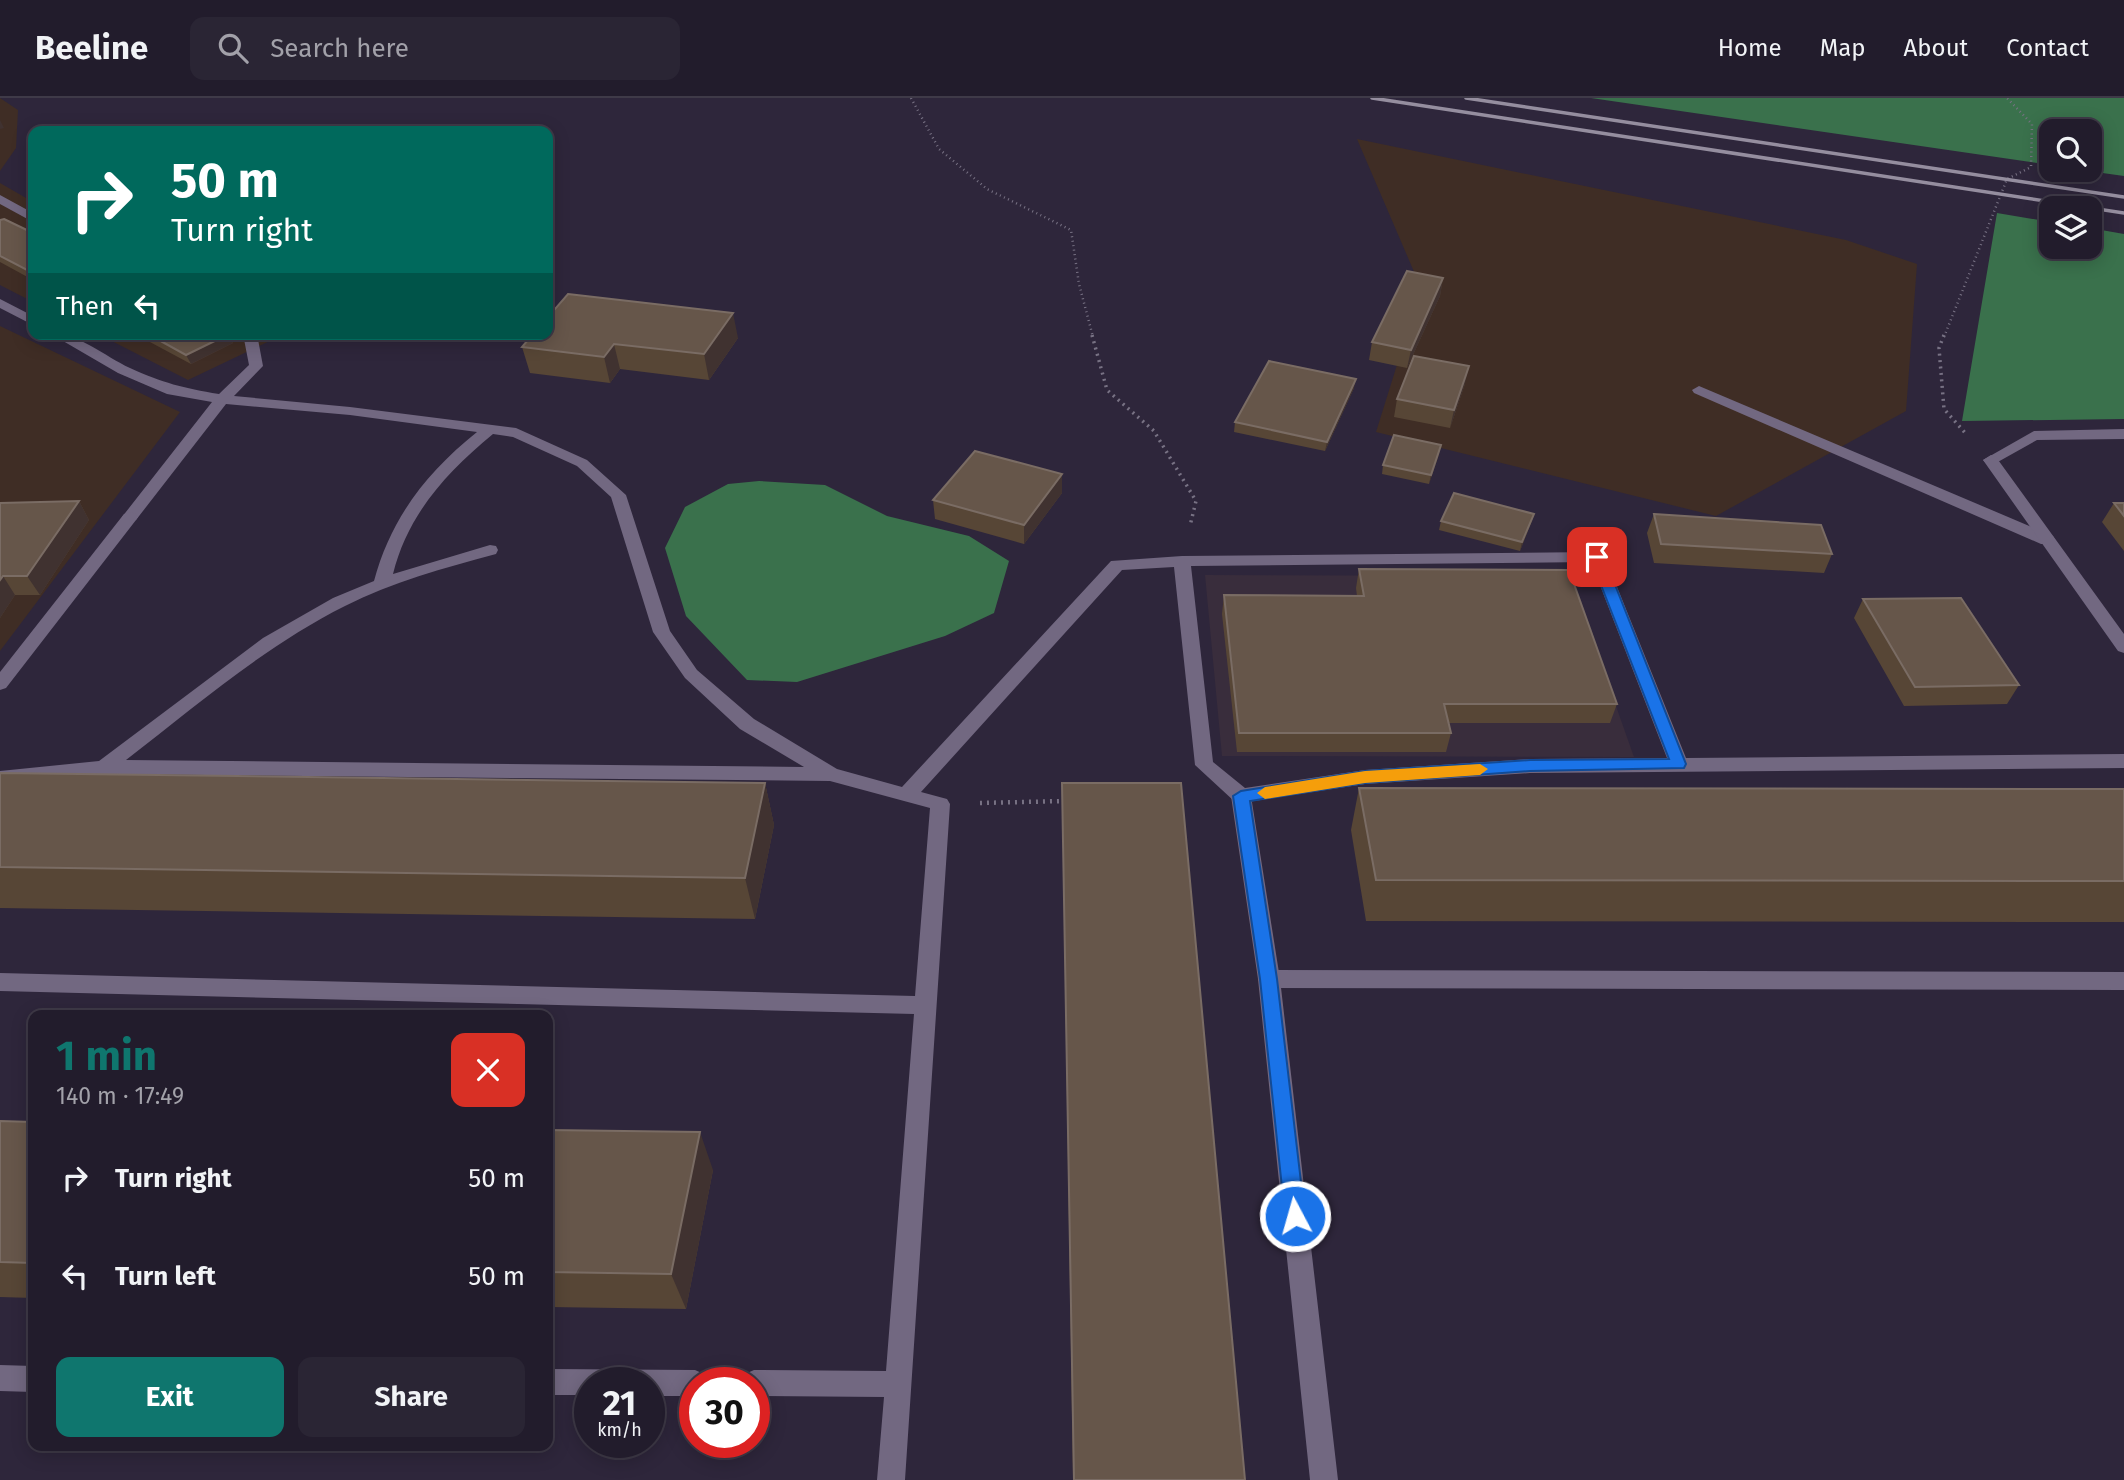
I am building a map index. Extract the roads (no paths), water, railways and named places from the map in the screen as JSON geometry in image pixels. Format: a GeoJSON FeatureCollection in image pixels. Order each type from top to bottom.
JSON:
{"type":"FeatureCollection","features":[{"type":"Feature","properties":{"kind":"street"},"geometry":{"type":"LineString","coordinates":[[0,199],[28,215]]}},
{"type":"Feature","properties":{"kind":"street"},"geometry":{"type":"LineString","coordinates":[[0,303],[28,318]]}},
{"type":"Feature","properties":{"kind":"street"},"geometry":{"type":"LineString","coordinates":[[69,340],[123,370],[172,391],[516,433],[582,463],[618,495],[662,632],[691,674],[747,724],[831,774],[940,804],[891,1480]]}},
{"type":"Feature","properties":{"kind":"street"},"geometry":{"type":"LineString","coordinates":[[1699,390],[2047,540]]}},
{"type":"Feature","properties":{"kind":"street"},"geometry":{"type":"LineString","coordinates":[[0,684],[222,399]]}},
{"type":"Feature","properties":{"kind":"street"},"geometry":{"type":"LineString","coordinates":[[381,586],[391,547],[415,501],[444,468],[489,430]]}},
{"type":"Feature","properties":{"kind":"street"},"geometry":{"type":"LineString","coordinates":[[2124,434],[2034,436],[1991,460],[2124,647]]}},
{"type":"Feature","properties":{"kind":"street"},"geometry":{"type":"LineString","coordinates":[[906,796],[1117,565],[1182,561],[1597,557],[1679,764]]}},
{"type":"Feature","properties":{"kind":"street"},"geometry":{"type":"LineString","coordinates":[[1182,561],[1203,765],[1241,796],[1269,979],[1324,1480]]}},
{"type":"Feature","properties":{"kind":"street"},"geometry":{"type":"LineString","coordinates":[[1241,796],[1365,777],[1530,766],[2124,761]]}},
{"type":"Feature","properties":{"kind":"street"},"geometry":{"type":"LineString","coordinates":[[0,778],[104,767],[831,774]]}},
{"type":"Feature","properties":{"kind":"street"},"geometry":{"type":"LineString","coordinates":[[1269,979],[2124,981]]}},
{"type":"Feature","properties":{"kind":"street"},"geometry":{"type":"LineString","coordinates":[[0,982],[925,1005]]}},
{"type":"Feature","properties":{"kind":"street"},"geometry":{"type":"LineString","coordinates":[[0,1378],[28,1379]]}},
{"type":"Feature","properties":{"kind":"street"},"geometry":{"type":"LineString","coordinates":[[553,1382],[574,1382]]}},
{"type":"Feature","properties":{"kind":"street"},"geometry":{"type":"LineString","coordinates":[[770,1383],[896,1384]]}},
{"type":"Feature","properties":{"kind":"lane"},"geometry":{"type":"LineString","coordinates":[[222,399],[256,366],[251,340]]}},
{"type":"Feature","properties":{"kind":"lane"},"geometry":{"type":"LineString","coordinates":[[104,767],[269,642],[340,601],[414,571],[490,550]]}},
{"type":"Feature","properties":{"kind":"railway"},"geometry":{"type":"LineString","coordinates":[[1372,98],[2124,213]]}},
{"type":"Feature","properties":{"kind":"railway"},"geometry":{"type":"LineString","coordinates":[[1466,98],[2124,197]]}}]}
